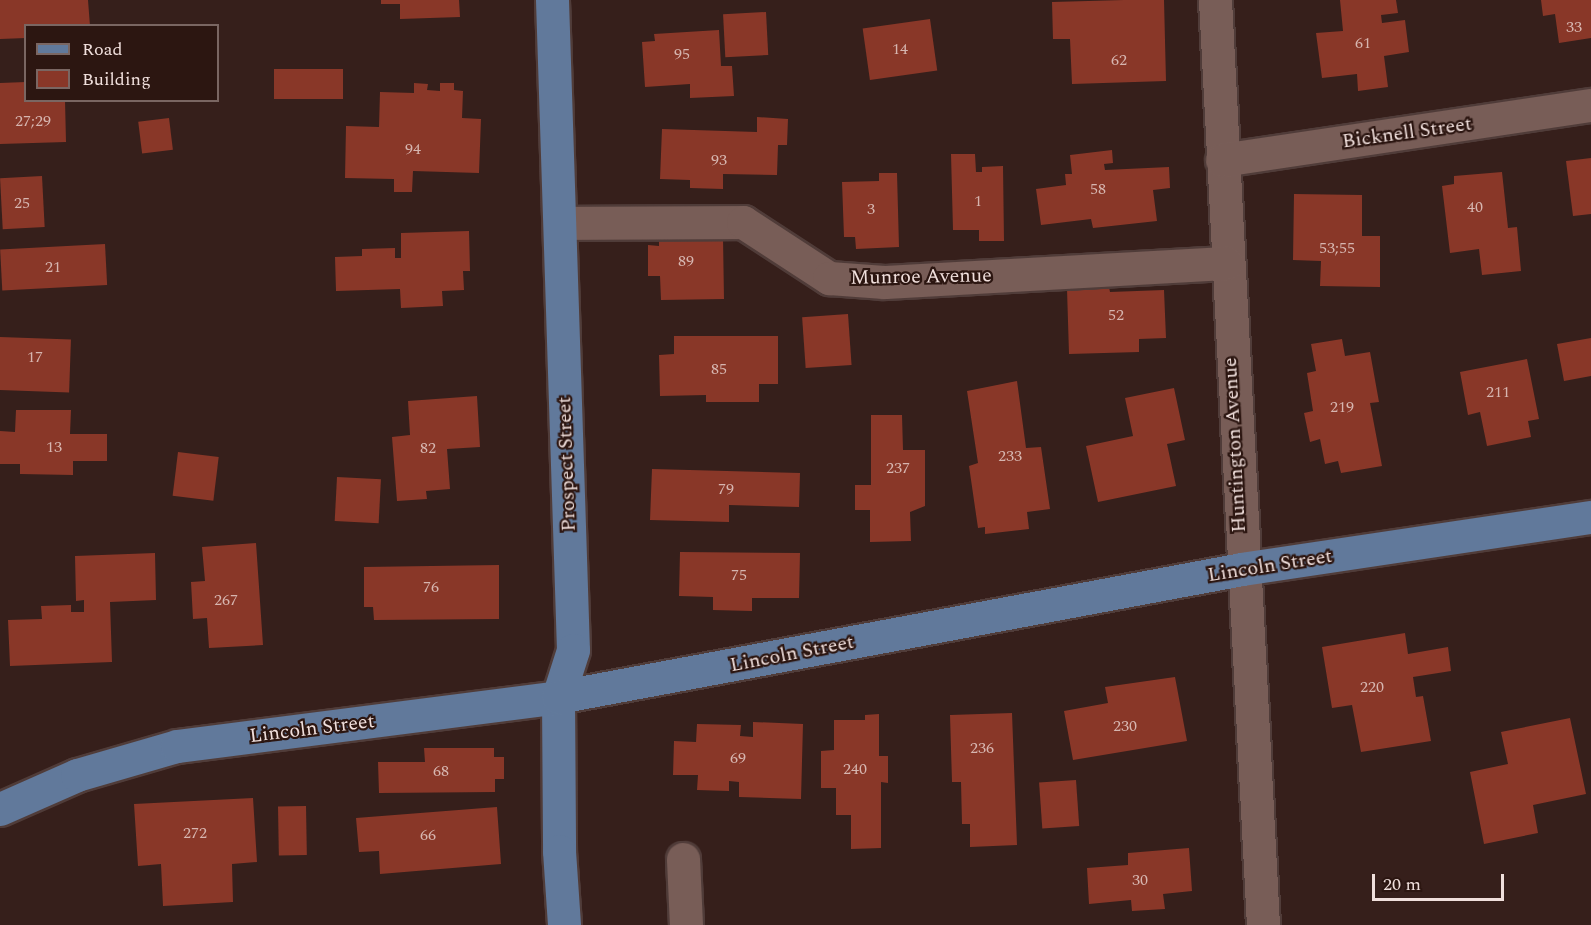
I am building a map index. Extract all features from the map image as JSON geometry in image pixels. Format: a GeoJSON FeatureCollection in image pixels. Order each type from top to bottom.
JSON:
{"type":"FeatureCollection","features":[{"type":"Feature","properties":{"kind":"main road","name":"Prospect Street"},"geometry":{"type":"LineString","coordinates":[[552,0],[573,650],[558,698],[559,850],[564,925]]}},
{"type":"Feature","properties":{"kind":"main road","name":"Lincoln Street"},"geometry":{"type":"LineString","coordinates":[[0,809],[77,775],[177,746],[558,698],[1242,569],[1591,517]]}},
{"type":"Feature","properties":{"kind":"street","name":"Huntington Avenue"},"geometry":{"type":"LineString","coordinates":[[1215,0],[1226,263],[1263,925]]}},
{"type":"Feature","properties":{"kind":"street","name":"Bicknell Street"},"geometry":{"type":"LineString","coordinates":[[1222,160],[1591,105]]}},
{"type":"Feature","properties":{"kind":"street","name":"Munroe Avenue"},"geometry":{"type":"LineString","coordinates":[[561,224],[744,222],[829,278],[884,282],[1226,263]]}},
{"type":"Feature","properties":{"kind":"street"},"geometry":{"type":"LineString","coordinates":[[683,859],[686,925]]}},
{"type":"Feature","properties":{"kind":"building"},"geometry":{"type":"Polygon","coordinates":[[[0,0],[88,0],[90,24],[24,24],[24,38],[0,39],[0,0]]]}},
{"type":"Feature","properties":{"kind":"building"},"geometry":{"type":"Polygon","coordinates":[[[381,0],[459,0],[460,17],[400,19],[400,4],[381,4],[381,0]]]}},
{"type":"Feature","properties":{"kind":"building"},"geometry":{"type":"Polygon","coordinates":[[[1164,0],[1166,81],[1072,84],[1070,39],[1053,39],[1052,2],[1164,0]]]}},
{"type":"Feature","properties":{"kind":"building"},"geometry":{"type":"Polygon","coordinates":[[[1340,0],[1396,0],[1398,13],[1381,15],[1382,23],[1405,20],[1409,52],[1384,56],[1388,87],[1358,91],[1357,74],[1322,78],[1316,33],[1343,31],[1340,0]]]}},
{"type":"Feature","properties":{"kind":"building"},"geometry":{"type":"Polygon","coordinates":[[[1541,0],[1591,0],[1591,38],[1559,43],[1555,14],[1543,16],[1541,0]]]}},
{"type":"Feature","properties":{"kind":"building"},"geometry":{"type":"Polygon","coordinates":[[[766,12],[768,55],[725,57],[723,14],[766,12]]]}},
{"type":"Feature","properties":{"kind":"building"},"geometry":{"type":"Polygon","coordinates":[[[930,19],[937,70],[870,80],[863,28],[930,19]]]}},
{"type":"Feature","properties":{"kind":"building"},"geometry":{"type":"Polygon","coordinates":[[[719,30],[721,66],[732,66],[734,96],[690,98],[690,84],[645,87],[642,42],[655,41],[654,34],[719,30]]]}},
{"type":"Feature","properties":{"kind":"building"},"geometry":{"type":"Polygon","coordinates":[[[274,69],[343,69],[343,99],[274,99],[274,69]]]}},
{"type":"Feature","properties":{"kind":"building"},"geometry":{"type":"Polygon","coordinates":[[[24,82],[24,102],[65,102],[66,142],[0,144],[0,83],[24,82]]]}},
{"type":"Feature","properties":{"kind":"building"},"geometry":{"type":"Polygon","coordinates":[[[414,83],[428,84],[427,90],[440,91],[440,83],[454,83],[454,90],[463,91],[462,118],[481,119],[479,173],[413,171],[412,192],[394,192],[394,179],[345,178],[346,126],[379,127],[380,92],[414,93],[414,83]]]}},
{"type":"Feature","properties":{"kind":"building"},"geometry":{"type":"Polygon","coordinates":[[[757,117],[788,119],[787,145],[778,145],[777,175],[723,174],[723,189],[690,188],[690,180],[660,179],[662,129],[757,132],[757,117]]]}},
{"type":"Feature","properties":{"kind":"building"},"geometry":{"type":"Polygon","coordinates":[[[169,118],[173,150],[142,154],[138,122],[169,118]]]}},
{"type":"Feature","properties":{"kind":"building"},"geometry":{"type":"Polygon","coordinates":[[[1112,150],[1113,163],[1104,164],[1105,170],[1169,167],[1170,188],[1153,190],[1157,221],[1093,228],[1091,219],[1041,225],[1036,189],[1066,185],[1065,174],[1072,174],[1070,155],[1112,150]]]}},
{"type":"Feature","properties":{"kind":"building"},"geometry":{"type":"Polygon","coordinates":[[[951,154],[975,154],[976,172],[982,172],[982,167],[1003,166],[1004,241],[979,241],[979,230],[953,230],[951,154]]]}},
{"type":"Feature","properties":{"kind":"building"},"geometry":{"type":"Polygon","coordinates":[[[1591,158],[1591,214],[1573,216],[1566,161],[1591,158]]]}},
{"type":"Feature","properties":{"kind":"building"},"geometry":{"type":"Polygon","coordinates":[[[1502,172],[1508,228],[1517,227],[1521,271],[1482,275],[1479,249],[1450,253],[1442,186],[1454,184],[1454,176],[1502,172]]]}},
{"type":"Feature","properties":{"kind":"building"},"geometry":{"type":"Polygon","coordinates":[[[879,173],[897,173],[899,247],[856,249],[855,237],[844,237],[842,182],[879,181],[879,173]]]}},
{"type":"Feature","properties":{"kind":"building"},"geometry":{"type":"Polygon","coordinates":[[[42,176],[45,227],[3,229],[0,178],[42,176]]]}},
{"type":"Feature","properties":{"kind":"building"},"geometry":{"type":"Polygon","coordinates":[[[1294,194],[1362,195],[1362,236],[1380,236],[1380,287],[1320,286],[1321,261],[1293,260],[1294,194]]]}},
{"type":"Feature","properties":{"kind":"building"},"geometry":{"type":"Polygon","coordinates":[[[469,231],[470,271],[463,271],[464,290],[442,291],[443,306],[401,308],[400,289],[336,291],[335,257],[362,256],[362,249],[395,248],[395,258],[401,258],[401,233],[469,231]]]}},
{"type":"Feature","properties":{"kind":"building"},"geometry":{"type":"Polygon","coordinates":[[[723,237],[724,299],[661,300],[660,276],[648,276],[648,245],[659,246],[659,239],[723,237]]]}},
{"type":"Feature","properties":{"kind":"building"},"geometry":{"type":"Polygon","coordinates":[[[105,244],[107,285],[2,290],[0,249],[105,244]]]}},
{"type":"Feature","properties":{"kind":"building"},"geometry":{"type":"Polygon","coordinates":[[[1109,287],[1110,292],[1164,290],[1166,338],[1139,339],[1139,352],[1069,354],[1067,289],[1109,287]]]}},
{"type":"Feature","properties":{"kind":"building"},"geometry":{"type":"Polygon","coordinates":[[[848,314],[852,365],[806,368],[802,317],[848,314]]]}},
{"type":"Feature","properties":{"kind":"building"},"geometry":{"type":"Polygon","coordinates":[[[674,336],[778,336],[778,384],[759,384],[759,402],[706,402],[706,395],[660,396],[659,355],[674,354],[674,336]]]}},
{"type":"Feature","properties":{"kind":"building"},"geometry":{"type":"Polygon","coordinates":[[[0,337],[71,339],[69,392],[0,390],[0,337]]]}},
{"type":"Feature","properties":{"kind":"building"},"geometry":{"type":"Polygon","coordinates":[[[1591,338],[1591,376],[1564,381],[1557,344],[1591,338]]]}},
{"type":"Feature","properties":{"kind":"building"},"geometry":{"type":"Polygon","coordinates":[[[1342,339],[1345,356],[1370,352],[1379,402],[1370,403],[1382,466],[1341,473],[1338,461],[1325,464],[1320,439],[1310,442],[1304,413],[1313,411],[1307,373],[1316,371],[1311,344],[1342,339]]]}},
{"type":"Feature","properties":{"kind":"building"},"geometry":{"type":"Polygon","coordinates":[[[1527,359],[1539,419],[1528,421],[1531,437],[1487,446],[1480,412],[1468,415],[1460,372],[1527,359]]]}},
{"type":"Feature","properties":{"kind":"building"},"geometry":{"type":"Polygon","coordinates":[[[1017,381],[1026,448],[1041,447],[1050,509],[1027,512],[1029,529],[985,534],[985,527],[978,528],[969,466],[978,463],[967,391],[1017,381]]]}},
{"type":"Feature","properties":{"kind":"building"},"geometry":{"type":"Polygon","coordinates":[[[1174,388],[1185,440],[1167,444],[1176,486],[1098,502],[1086,446],[1133,436],[1125,398],[1174,388]]]}},
{"type":"Feature","properties":{"kind":"building"},"geometry":{"type":"Polygon","coordinates":[[[477,396],[480,447],[447,449],[450,489],[426,491],[427,499],[397,501],[392,437],[410,435],[408,401],[477,396]]]}},
{"type":"Feature","properties":{"kind":"building"},"geometry":{"type":"Polygon","coordinates":[[[16,410],[71,410],[70,434],[107,434],[107,461],[73,461],[73,475],[20,474],[20,464],[0,464],[0,431],[15,432],[16,410]]]}},
{"type":"Feature","properties":{"kind":"building"},"geometry":{"type":"Polygon","coordinates":[[[871,415],[902,415],[903,450],[925,450],[925,506],[910,512],[911,541],[870,542],[870,510],[855,510],[855,485],[871,485],[871,415]]]}},
{"type":"Feature","properties":{"kind":"building"},"geometry":{"type":"Polygon","coordinates":[[[178,452],[219,457],[213,501],[173,496],[178,452]]]}},
{"type":"Feature","properties":{"kind":"building"},"geometry":{"type":"Polygon","coordinates":[[[652,469],[800,473],[799,507],[729,505],[729,522],[650,520],[652,469]]]}},
{"type":"Feature","properties":{"kind":"building"},"geometry":{"type":"Polygon","coordinates":[[[337,477],[381,479],[379,523],[335,521],[337,477]]]}},
{"type":"Feature","properties":{"kind":"building"},"geometry":{"type":"Polygon","coordinates":[[[256,543],[263,645],[209,648],[207,618],[193,619],[191,582],[205,581],[202,547],[256,543]]]}},
{"type":"Feature","properties":{"kind":"building"},"geometry":{"type":"Polygon","coordinates":[[[680,552],[800,553],[799,598],[752,598],[752,611],[713,610],[713,597],[679,596],[680,552]]]}},
{"type":"Feature","properties":{"kind":"building"},"geometry":{"type":"Polygon","coordinates":[[[155,553],[156,600],[110,602],[112,662],[10,666],[8,620],[42,619],[41,606],[71,605],[71,612],[84,612],[84,600],[76,601],[75,556],[155,553]]]}},
{"type":"Feature","properties":{"kind":"building"},"geometry":{"type":"Polygon","coordinates":[[[499,565],[499,619],[374,620],[373,607],[364,607],[364,567],[499,565]]]}},
{"type":"Feature","properties":{"kind":"building"},"geometry":{"type":"Polygon","coordinates":[[[1405,633],[1408,654],[1448,647],[1451,671],[1413,677],[1416,697],[1423,696],[1431,741],[1361,752],[1352,705],[1332,708],[1322,647],[1405,633]]]}},
{"type":"Feature","properties":{"kind":"building"},"geometry":{"type":"Polygon","coordinates":[[[1175,677],[1187,741],[1073,760],[1064,711],[1108,703],[1105,687],[1175,677]]]}},
{"type":"Feature","properties":{"kind":"building"},"geometry":{"type":"Polygon","coordinates":[[[1012,713],[1017,845],[970,847],[970,824],[962,824],[961,782],[952,782],[950,715],[1012,713]]]}},
{"type":"Feature","properties":{"kind":"building"},"geometry":{"type":"Polygon","coordinates":[[[879,714],[879,756],[888,756],[888,783],[881,782],[881,848],[851,849],[851,815],[836,815],[836,788],[821,788],[821,751],[834,750],[834,720],[865,720],[865,715],[879,714]]]}},
{"type":"Feature","properties":{"kind":"building"},"geometry":{"type":"Polygon","coordinates":[[[1570,718],[1586,794],[1533,805],[1538,833],[1484,844],[1470,772],[1508,764],[1501,732],[1570,718]]]}},
{"type":"Feature","properties":{"kind":"building"},"geometry":{"type":"Polygon","coordinates":[[[753,722],[803,724],[801,799],[739,797],[739,782],[729,781],[729,791],[697,790],[698,775],[673,775],[674,741],[696,742],[697,724],[741,725],[740,736],[753,737],[753,722]]]}},
{"type":"Feature","properties":{"kind":"building"},"geometry":{"type":"Polygon","coordinates":[[[424,748],[494,748],[494,757],[504,757],[504,779],[495,779],[495,792],[379,793],[378,762],[425,762],[424,748]]]}},
{"type":"Feature","properties":{"kind":"building"},"geometry":{"type":"Polygon","coordinates":[[[1076,780],[1079,826],[1042,828],[1039,783],[1076,780]]]}},
{"type":"Feature","properties":{"kind":"building"},"geometry":{"type":"Polygon","coordinates":[[[253,798],[257,862],[232,864],[233,902],[163,906],[161,864],[138,866],[134,804],[253,798]]]}},
{"type":"Feature","properties":{"kind":"building"},"geometry":{"type":"Polygon","coordinates":[[[278,806],[306,806],[307,855],[279,855],[278,806]]]}},
{"type":"Feature","properties":{"kind":"building"},"geometry":{"type":"Polygon","coordinates":[[[497,807],[501,864],[380,874],[379,851],[359,852],[356,818],[497,807]]]}},
{"type":"Feature","properties":{"kind":"building"},"geometry":{"type":"Polygon","coordinates":[[[1189,848],[1192,891],[1163,894],[1165,909],[1132,911],[1131,900],[1089,904],[1087,868],[1128,865],[1128,853],[1189,848]]]}}]}
